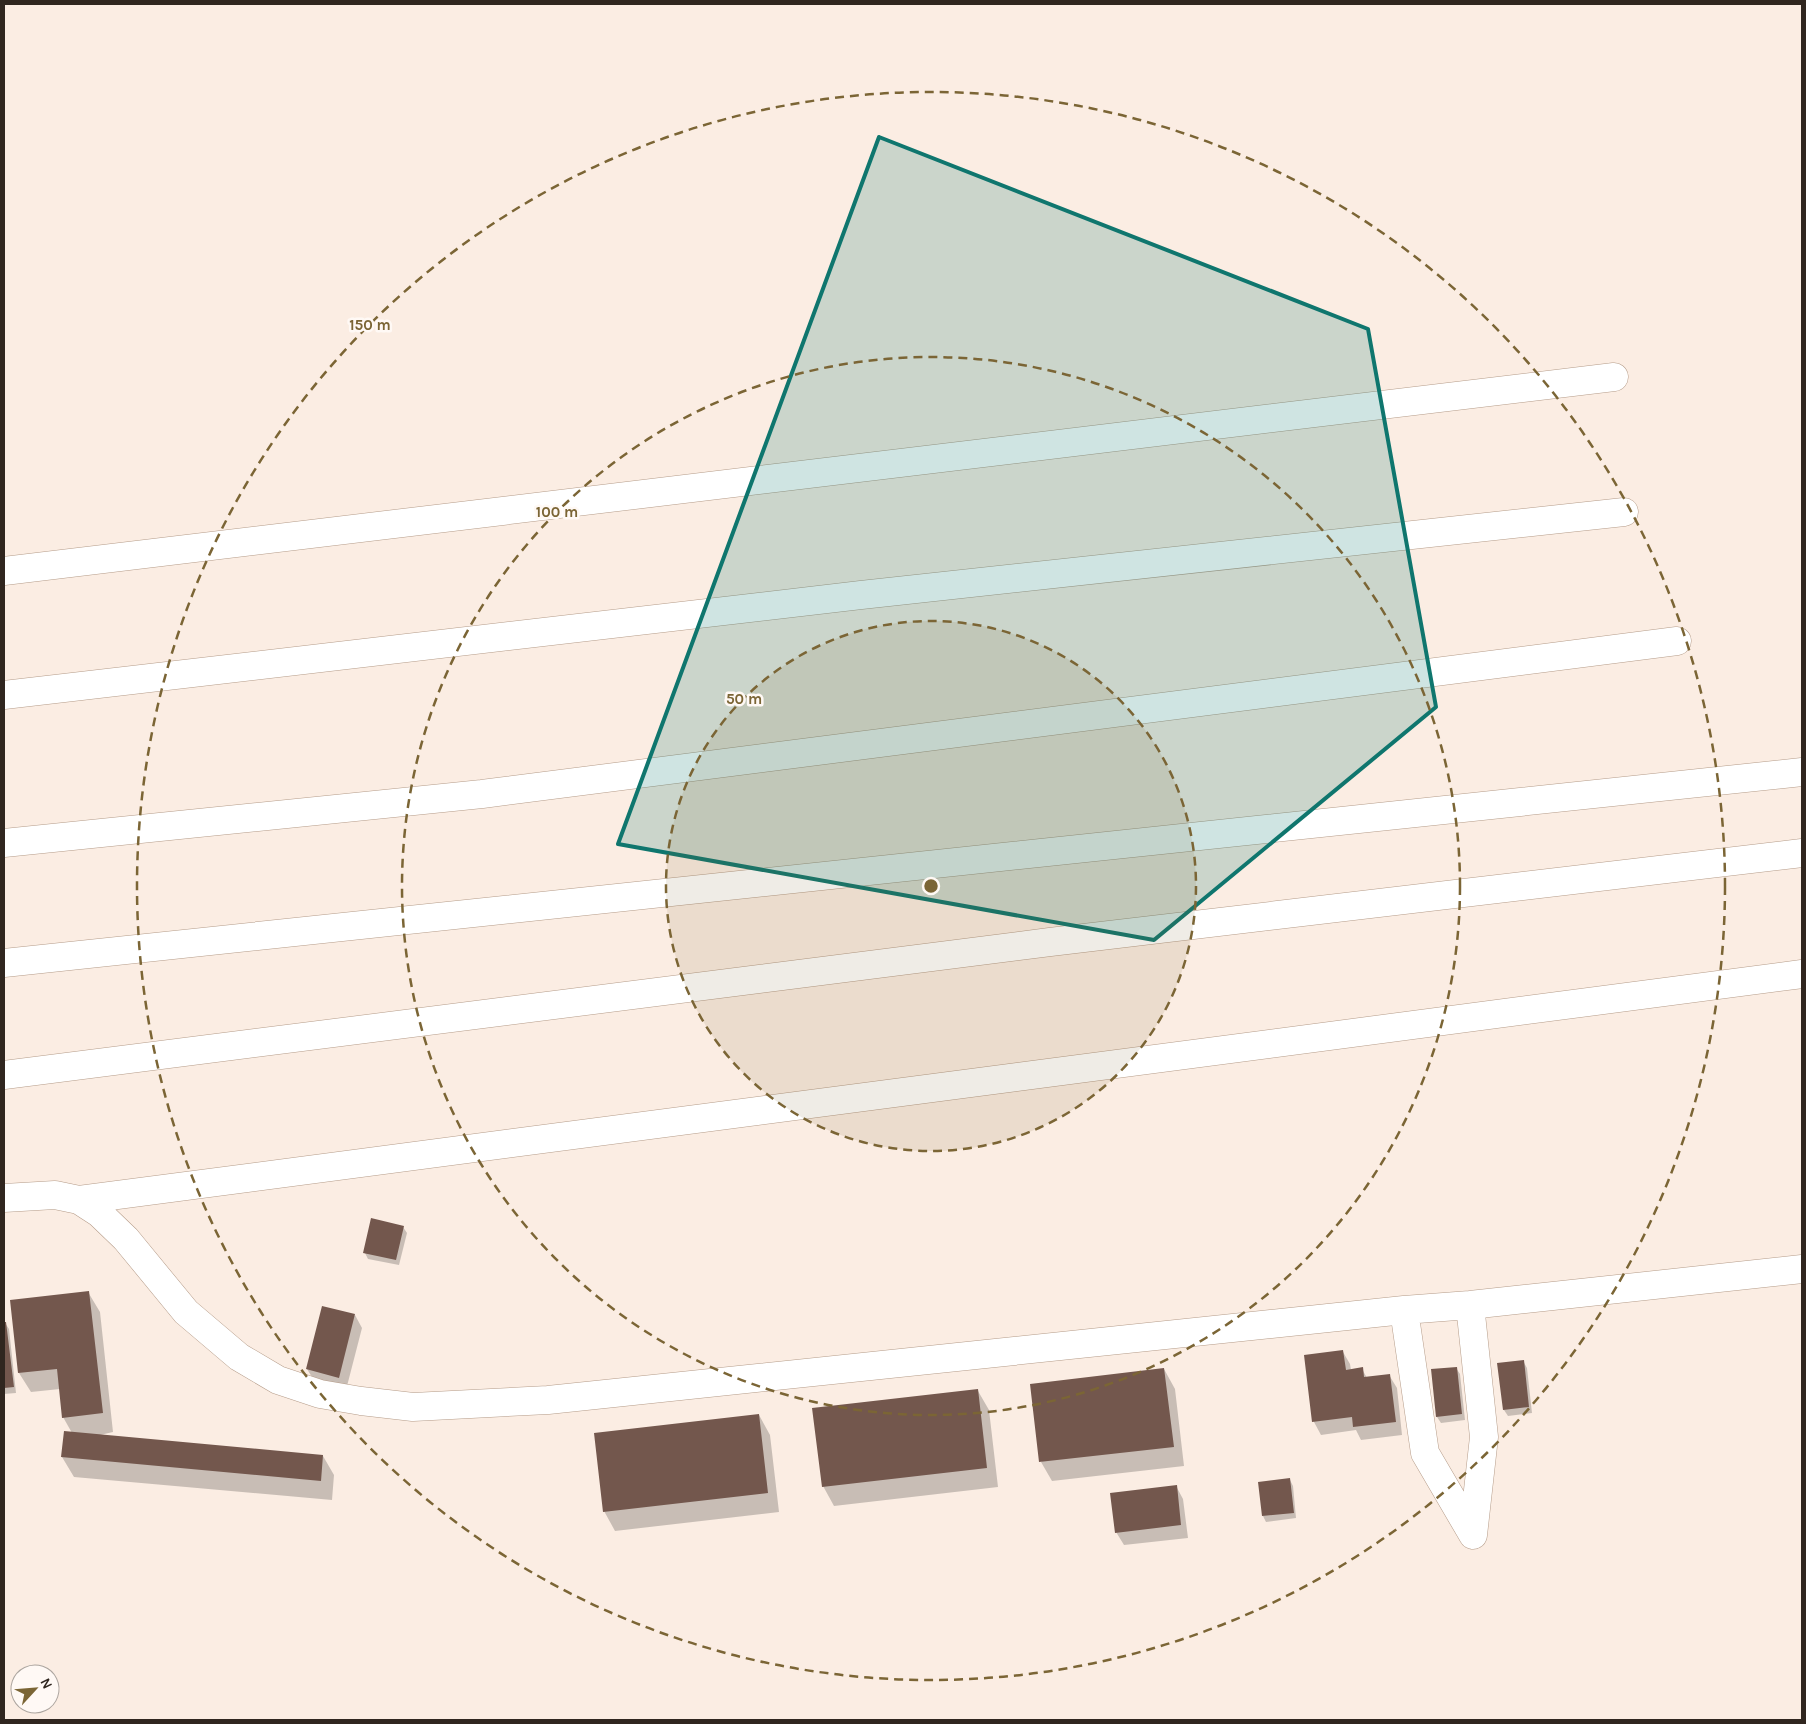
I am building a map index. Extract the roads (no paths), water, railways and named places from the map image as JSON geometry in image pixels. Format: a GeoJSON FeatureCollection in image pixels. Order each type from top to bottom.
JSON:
{"type":"FeatureCollection","features":[{"type":"Feature","properties":{"kind":"lane"},"geometry":{"type":"LineString","coordinates":[[4,571],[1614,377]]}},
{"type":"Feature","properties":{"kind":"lane"},"geometry":{"type":"LineString","coordinates":[[4,696],[861,595],[1624,512]]}},
{"type":"Feature","properties":{"kind":"lane"},"geometry":{"type":"LineString","coordinates":[[4,843],[482,794],[1677,640]]}},
{"type":"Feature","properties":{"kind":"lane"},"geometry":{"type":"LineString","coordinates":[[4,962],[1802,772]]}},
{"type":"Feature","properties":{"kind":"lane"},"geometry":{"type":"LineString","coordinates":[[4,1075],[1060,941],[1802,852]]}},
{"type":"Feature","properties":{"kind":"lane"},"geometry":{"type":"LineString","coordinates":[[4,1198],[54,1195],[79,1200],[1802,974]]}},
{"type":"Feature","properties":{"kind":"lane"},"geometry":{"type":"LineString","coordinates":[[79,1200],[99,1213],[126,1239],[186,1312],[240,1357],[278,1380],[320,1394],[413,1407],[548,1400],[1802,1269]]}},
{"type":"Feature","properties":{"kind":"lane"},"geometry":{"type":"LineString","coordinates":[[1404,1310],[1426,1453],[1473,1534],[1484,1437],[1470,1305]]}}]}
